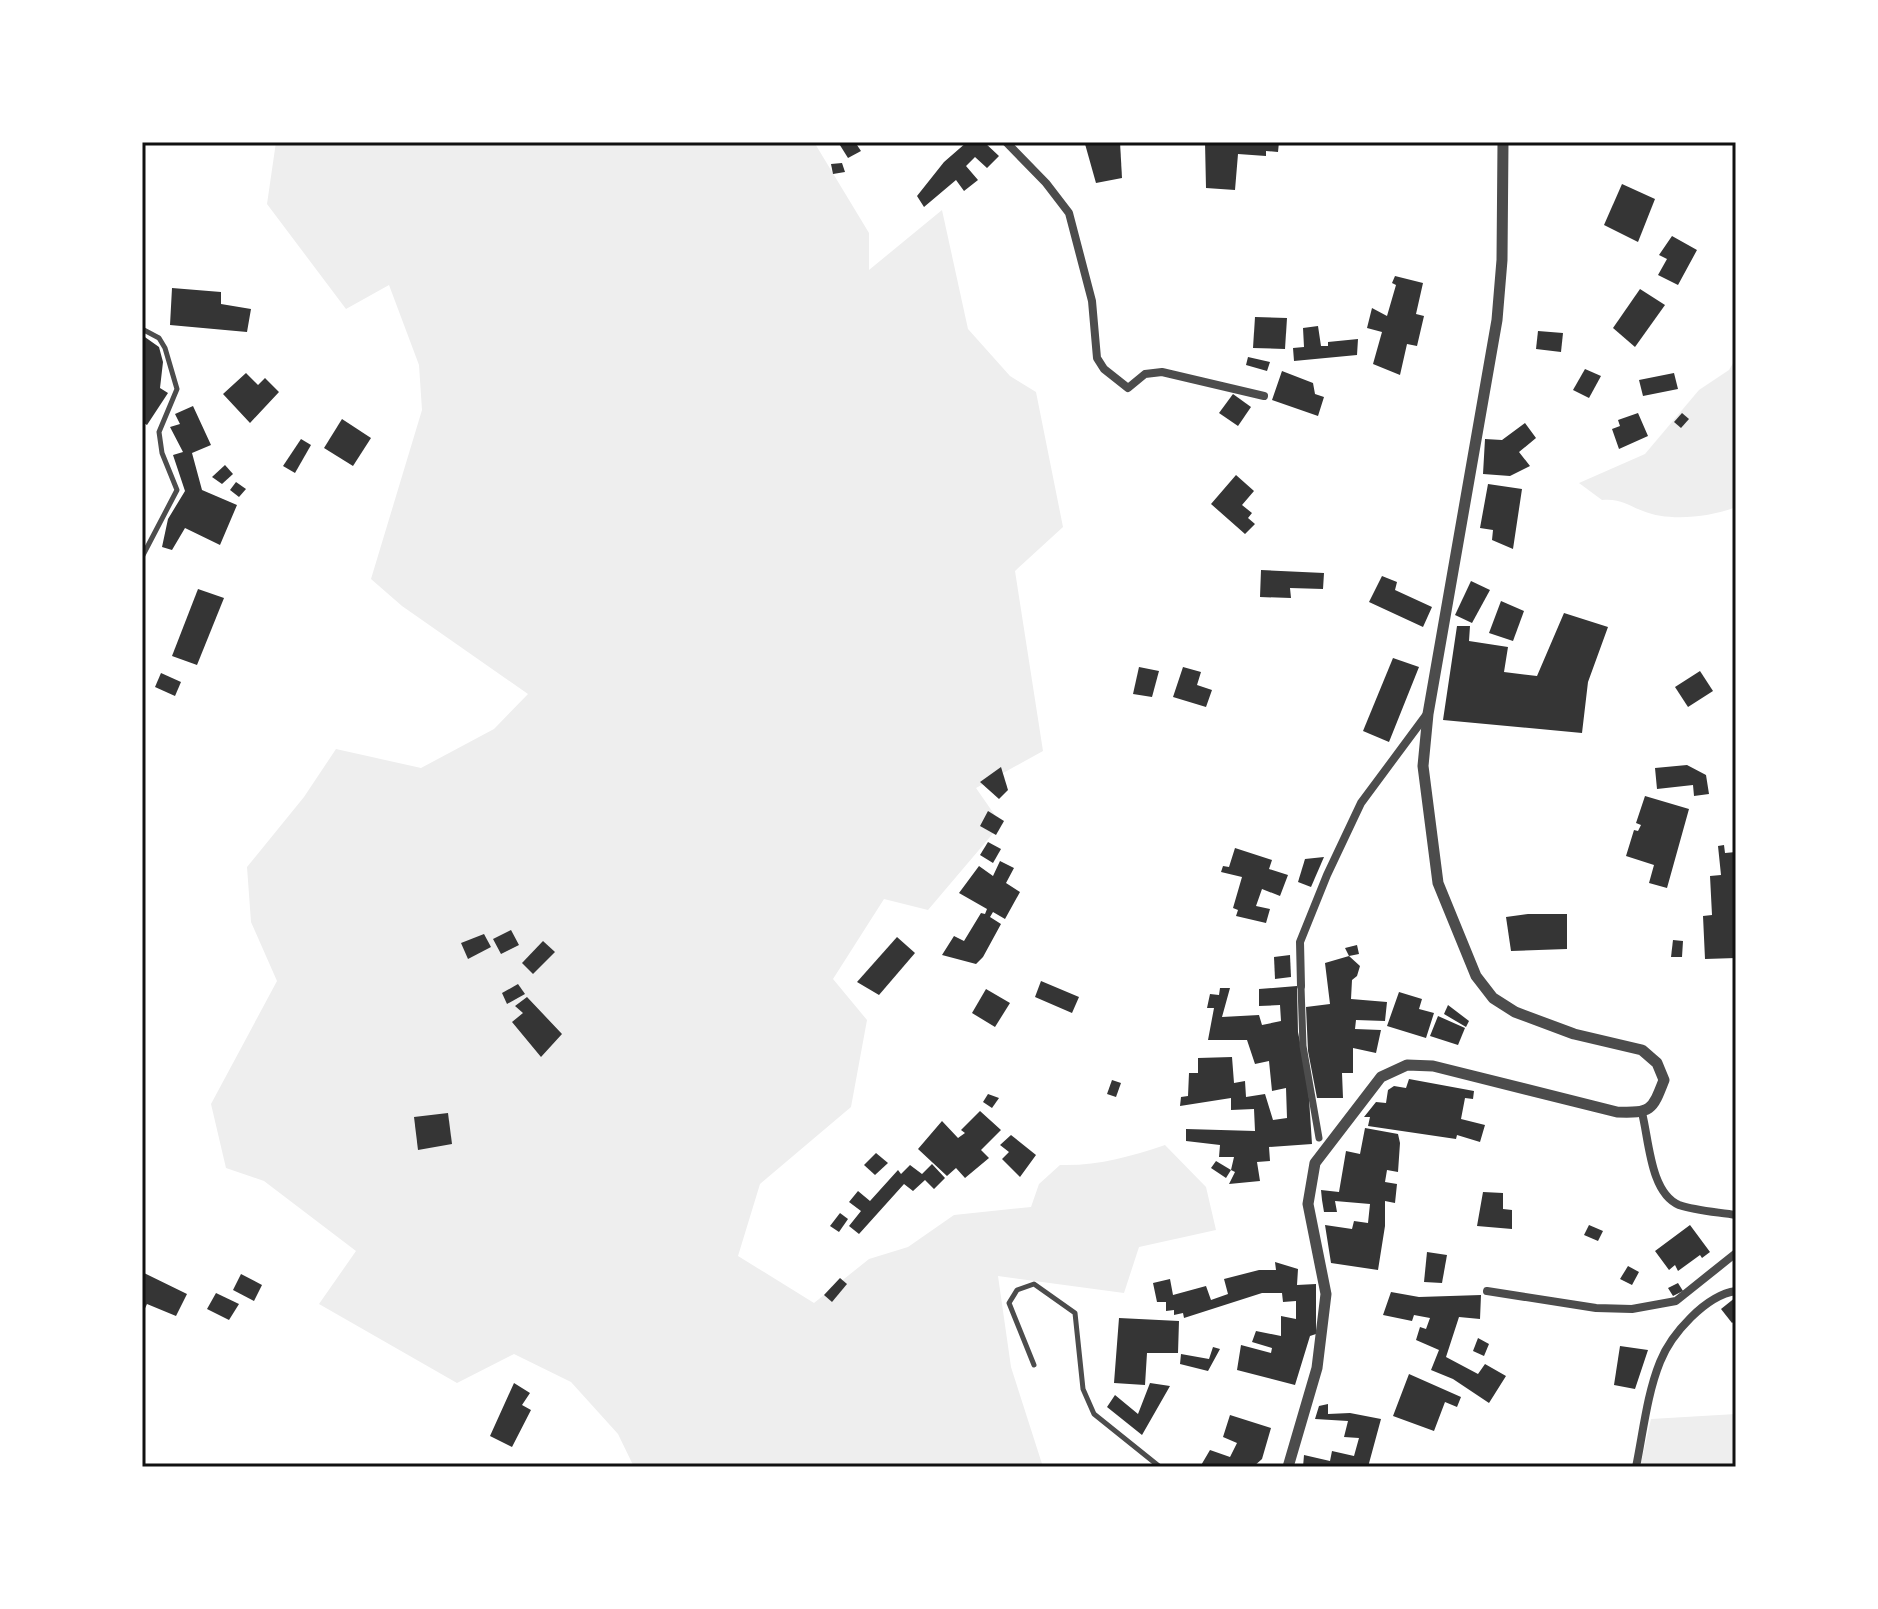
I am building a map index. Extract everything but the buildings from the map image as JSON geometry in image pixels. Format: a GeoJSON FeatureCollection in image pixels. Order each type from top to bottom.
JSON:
{"type":"FeatureCollection","features":[{"type":"Feature","properties":{"kind":"street"},"geometry":{"type":"LineString","coordinates":[[1006,142],[1046,183],[1069,213],[1092,301],[1097,358],[1104,369],[1128,388],[1145,374],[1162,372],[1264,396]]}},
{"type":"Feature","properties":{"kind":"street"},"geometry":{"type":"LineString","coordinates":[[1288,1467],[1317,1368],[1326,1294],[1308,1204],[1315,1163],[1381,1077],[1407,1065],[1433,1066],[1617,1112],[1642,1113],[1654,1106],[1664,1080],[1657,1063],[1642,1050],[1574,1034],[1515,1012],[1493,998],[1476,976],[1438,883],[1423,766],[1428,714],[1497,320],[1502,260],[1503,142]]}},
{"type":"Feature","properties":{"kind":"street"},"geometry":{"type":"LineString","coordinates":[[1319,1138],[1303,1046],[1300,942],[1361,803],[1428,714]]}},
{"type":"Feature","properties":{"kind":"street"},"geometry":{"type":"LineString","coordinates":[[1642,1113],[1658,1182],[1671,1199],[1680,1205],[1736,1215]]}},
{"type":"Feature","properties":{"kind":"street"},"geometry":{"type":"LineString","coordinates":[[1487,1291],[1596,1308],[1632,1309],[1676,1301],[1736,1253]]}},
{"type":"Feature","properties":{"kind":"street"},"geometry":{"type":"LineString","coordinates":[[1636,1467],[1660,1360],[1691,1319],[1724,1292],[1736,1291]]}},
{"type":"Feature","properties":{"kind":"lane"},"geometry":{"type":"LineString","coordinates":[[142,329],[159,338],[165,348],[177,389],[159,432],[162,453],[177,490],[142,557]]}},
{"type":"Feature","properties":{"kind":"lane"},"geometry":{"type":"LineString","coordinates":[[1034,1365],[1009,1303],[1017,1290],[1034,1284],[1075,1313],[1083,1389],[1094,1414],[1160,1467]]}},
{"type":"Feature","properties":{"kind":"shaded area"},"geometry":{"type":"Polygon","coordinates":[[[276,142],[814,142],[869,233],[869,270],[942,210],[968,329],[1010,376],[1036,392],[1063,527],[1015,571],[1043,751],[976,788],[1001,824],[928,910],[884,899],[833,979],[867,1020],[851,1107],[760,1184],[738,1256],[814,1303],[869,1259],[908,1247],[954,1215],[1031,1207],[1039,1184],[1060,1165],[1113,1160],[1165,1145],[1206,1187],[1216,1230],[1139,1247],[1124,1293],[998,1276],[1011,1367],[1043,1467],[634,1467],[618,1434],[571,1382],[514,1354],[457,1383],[319,1304],[356,1251],[264,1181],[226,1168],[211,1104],[277,981],[251,922],[247,867],[304,797],[336,749],[421,768],[494,729],[528,694],[402,606],[371,579],[422,410],[419,365],[389,285],[346,309],[267,204],[276,142]]]}},
{"type":"Feature","properties":{"kind":"shaded area"},"geometry":{"type":"Polygon","coordinates":[[[1736,358],[1736,507],[1702,516],[1665,516],[1619,501],[1602,500],[1579,483],[1645,454],[1699,390],[1729,370],[1736,358]]]}},
{"type":"Feature","properties":{"kind":"shaded area"},"geometry":{"type":"Polygon","coordinates":[[[1736,1414],[1736,1467],[1640,1467],[1651,1419],[1736,1414]]]}}]}
